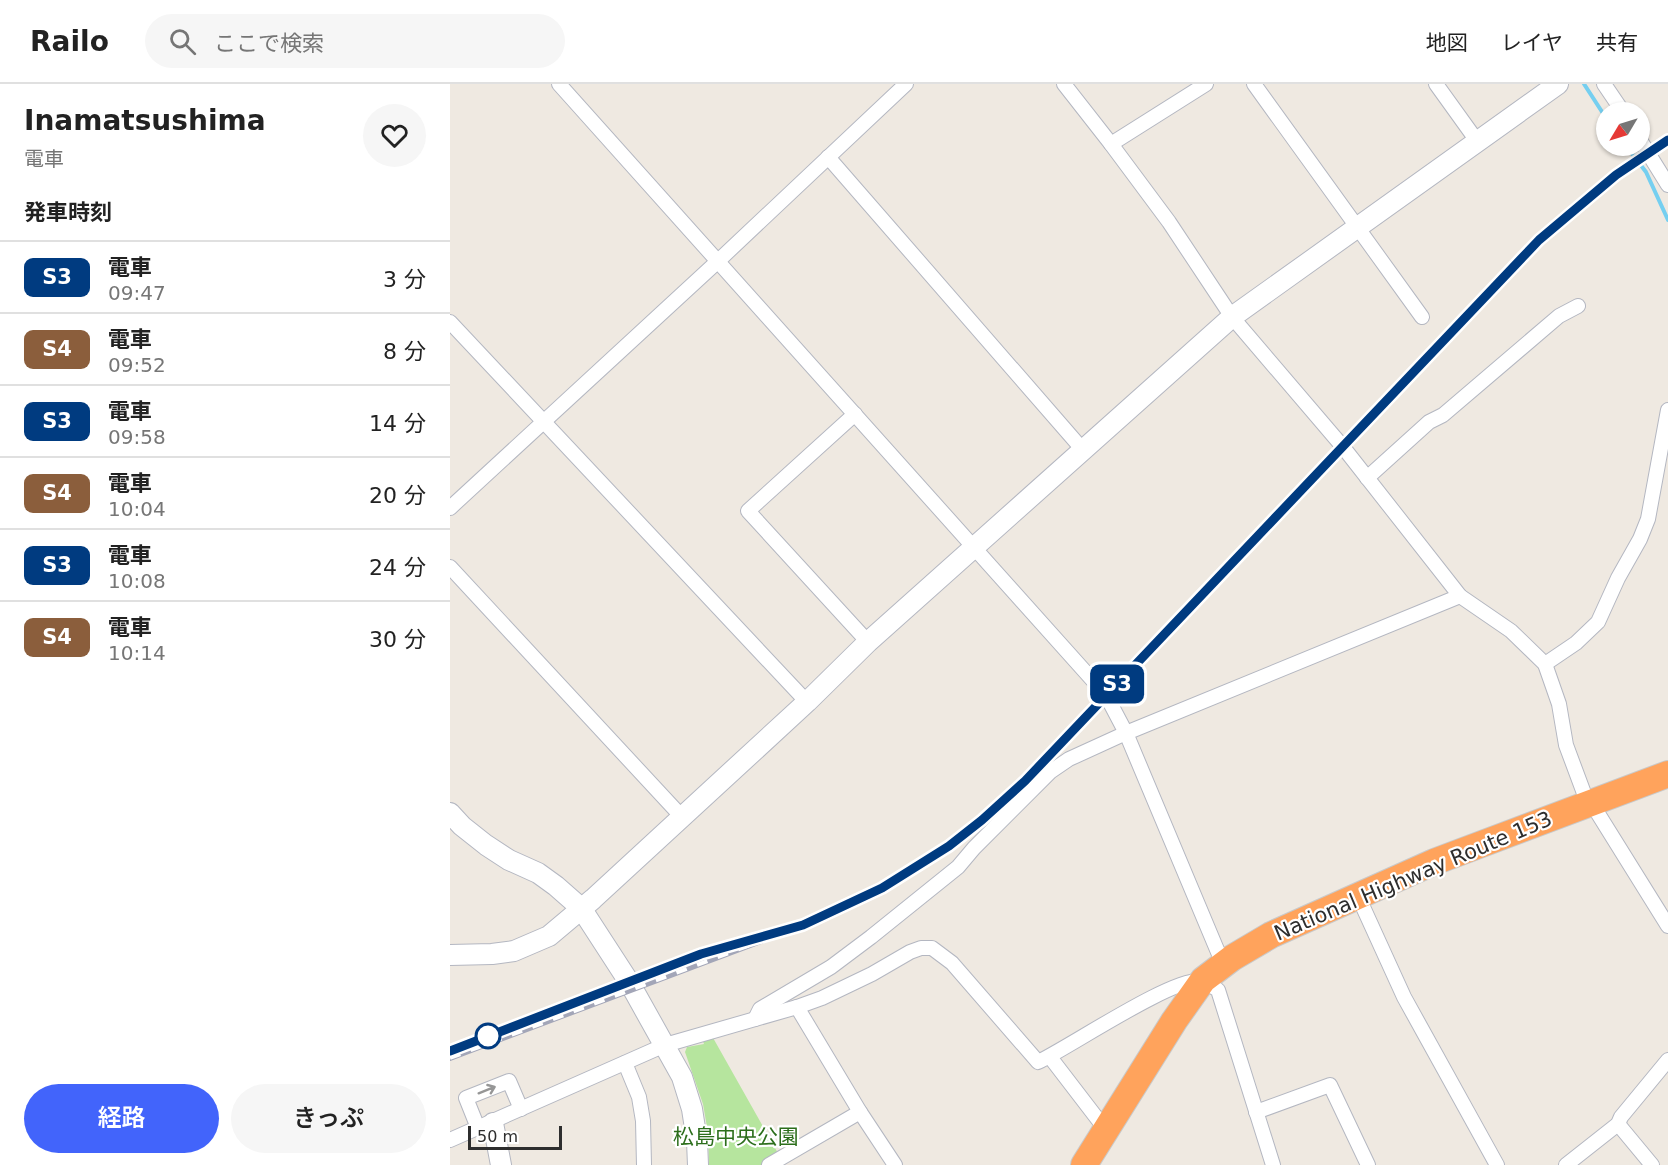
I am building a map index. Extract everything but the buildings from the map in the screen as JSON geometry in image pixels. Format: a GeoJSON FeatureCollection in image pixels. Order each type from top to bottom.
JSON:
{"type":"FeatureCollection","features":[{"type":"Feature","properties":{"kind":"highway","name":"National Highway Route 153"},"geometry":{"type":"LineString","coordinates":[[1084,1165],[1174,1021],[1203,981],[1223,964],[1271,935],[1434,862],[1668,774]]}},
{"type":"Feature","properties":{"kind":"street"},"geometry":{"type":"LineString","coordinates":[[559,84],[1106,695],[1126,733],[1223,964]]}},
{"type":"Feature","properties":{"kind":"street"},"geometry":{"type":"LineString","coordinates":[[450,508],[906,84]]}},
{"type":"Feature","properties":{"kind":"street"},"geometry":{"type":"LineString","coordinates":[[1064,84],[1112,144],[1168,222],[1232,318],[1367,478],[1460,596],[1511,631],[1545,664],[1559,705],[1566,745],[1588,804],[1597,812],[1668,926]]}},
{"type":"Feature","properties":{"kind":"street"},"geometry":{"type":"LineString","coordinates":[[1112,144],[1206,84]]}},
{"type":"Feature","properties":{"kind":"street"},"geometry":{"type":"LineString","coordinates":[[1254,84],[1422,317]]}},
{"type":"Feature","properties":{"kind":"street"},"geometry":{"type":"LineString","coordinates":[[1436,84],[1477,141]]}},
{"type":"Feature","properties":{"kind":"street"},"geometry":{"type":"LineString","coordinates":[[450,955],[514,951],[549,936],[807,702],[868,642],[1232,318],[1558,84]]}},
{"type":"Feature","properties":{"kind":"street"},"geometry":{"type":"LineString","coordinates":[[1604,84],[1616,102]]}},
{"type":"Feature","properties":{"kind":"street"},"geometry":{"type":"LineString","coordinates":[[1650,156],[1668,185]]}},
{"type":"Feature","properties":{"kind":"street"},"geometry":{"type":"LineString","coordinates":[[828,157],[1083,450]]}},
{"type":"Feature","properties":{"kind":"street"},"geometry":{"type":"LineString","coordinates":[[1367,478],[1429,422],[1443,415],[1551,322],[1578,306]]}},
{"type":"Feature","properties":{"kind":"street"},"geometry":{"type":"LineString","coordinates":[[450,322],[807,702]]}},
{"type":"Feature","properties":{"kind":"street"},"geometry":{"type":"LineString","coordinates":[[1545,664],[1576,643],[1598,622],[1618,578],[1640,539],[1648,519],[1668,410]]}},
{"type":"Feature","properties":{"kind":"street"},"geometry":{"type":"LineString","coordinates":[[855,414],[748,511],[868,642]]}},
{"type":"Feature","properties":{"kind":"street"},"geometry":{"type":"LineString","coordinates":[[450,567],[682,817]]}},
{"type":"Feature","properties":{"kind":"street"},"geometry":{"type":"LineString","coordinates":[[755,1018],[760,1009],[831,967],[871,938],[958,867],[1050,772],[1070,759],[1126,733],[1460,596]]}},
{"type":"Feature","properties":{"kind":"street"},"geometry":{"type":"LineString","coordinates":[[450,813],[486,845],[509,860],[538,873],[581,908],[604,941],[674,1059],[687,1092],[697,1141],[698,1165]]}},
{"type":"Feature","properties":{"kind":"street"},"geometry":{"type":"LineString","coordinates":[[1358,896],[1404,997],[1497,1165]]}},
{"type":"Feature","properties":{"kind":"street"},"geometry":{"type":"LineString","coordinates":[[450,1140],[665,1045],[822,998],[872,974],[910,952],[921,948],[932,948],[952,963],[1038,1062],[1119,1015],[1184,982],[1203,981],[1218,990],[1273,1165]]}},
{"type":"Feature","properties":{"kind":"street"},"geometry":{"type":"LineString","coordinates":[[797,1007],[860,1112],[895,1165]]}},
{"type":"Feature","properties":{"kind":"street"},"geometry":{"type":"LineString","coordinates":[[1050,1056],[1106,1130]]}},
{"type":"Feature","properties":{"kind":"street"},"geometry":{"type":"LineString","coordinates":[[1566,1165],[1618,1124],[1621,1117],[1668,1060]]}},
{"type":"Feature","properties":{"kind":"street"},"geometry":{"type":"LineString","coordinates":[[625,1063],[639,1097],[643,1121],[644,1165]]}},
{"type":"Feature","properties":{"kind":"street"},"geometry":{"type":"LineString","coordinates":[[501,1165],[485,1125],[466,1098],[509,1081],[521,1109]]}},
{"type":"Feature","properties":{"kind":"street"},"geometry":{"type":"LineString","coordinates":[[1256,1112],[1330,1085],[1368,1165]]}},
{"type":"Feature","properties":{"kind":"street"},"geometry":{"type":"LineString","coordinates":[[769,1165],[860,1112]]}},
{"type":"Feature","properties":{"kind":"street"},"geometry":{"type":"LineString","coordinates":[[1618,1124],[1652,1165]]}},
{"type":"Feature","properties":{"kind":"green space","name":"松島中央公園"},"geometry":{"type":"Polygon","coordinates":[[[712,1036],[779,1155],[762,1165],[709,1165],[708,1133],[703,1104],[685,1052],[687,1047],[704,1044],[702,1039],[712,1036]]]}},
{"type":"Feature","properties":{"kind":"waterway"},"geometry":{"type":"LineString","coordinates":[[1584,84],[1596,103]]}},
{"type":"Feature","properties":{"kind":"waterway"},"geometry":{"type":"LineString","coordinates":[[1634,156],[1646,172],[1668,220]]}},
{"type":"Feature","properties":{"kind":"railway"},"geometry":{"type":"LineString","coordinates":[[450,1058],[803,925],[882,888],[949,846],[982,821],[1025,781],[1539,240],[1601,187],[1668,140]]}},
{"type":"Feature","properties":{"kind":"train","name":"S3"},"geometry":{"type":"LineString","coordinates":[[450,1051],[701,954],[803,925],[882,888],[949,846],[1025,781],[1539,240],[1616,175],[1668,140]]}}]}
